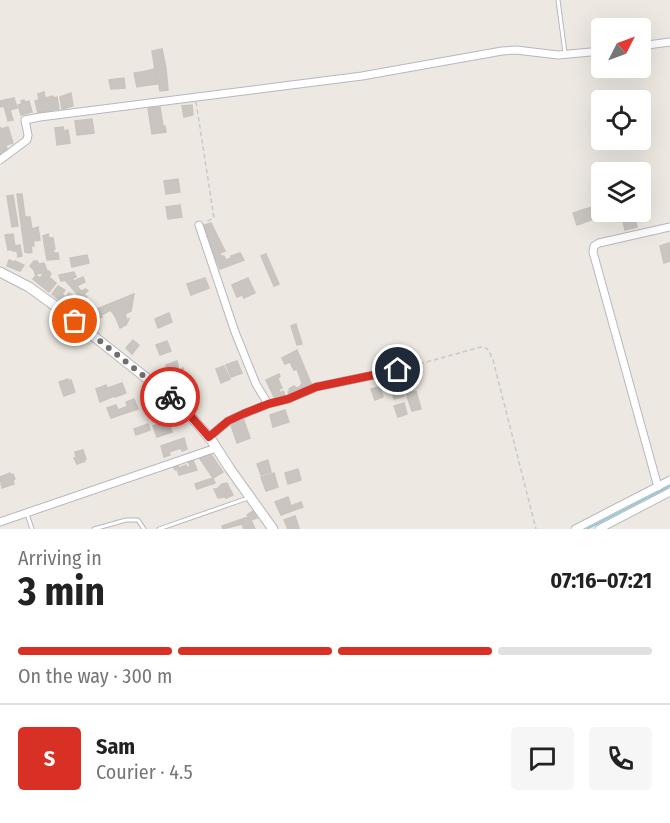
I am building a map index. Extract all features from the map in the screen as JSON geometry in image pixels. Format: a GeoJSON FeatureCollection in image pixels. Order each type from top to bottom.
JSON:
{"type":"FeatureCollection","features":[{"type":"Feature","properties":{"kind":"street"},"geometry":{"type":"LineString","coordinates":[[651,45],[670,42]]}},
{"type":"Feature","properties":{"kind":"street"},"geometry":{"type":"LineString","coordinates":[[0,160],[27,140],[25,120],[40,117],[362,76],[502,51],[516,50],[565,55],[591,52]]}},
{"type":"Feature","properties":{"kind":"street"},"geometry":{"type":"LineString","coordinates":[[199,225],[256,384],[268,404]]}},
{"type":"Feature","properties":{"kind":"street"},"geometry":{"type":"LineString","coordinates":[[658,487],[593,252],[594,246],[599,243],[670,227]]}},
{"type":"Feature","properties":{"kind":"street"},"geometry":{"type":"LineString","coordinates":[[0,272],[29,287],[188,413],[209,437],[273,529]]}},
{"type":"Feature","properties":{"kind":"street"},"geometry":{"type":"LineString","coordinates":[[209,437],[228,421],[268,404],[288,399],[316,387],[398,370]]}},
{"type":"Feature","properties":{"kind":"street"},"geometry":{"type":"LineString","coordinates":[[0,522],[216,447]]}},
{"type":"Feature","properties":{"kind":"street"},"geometry":{"type":"LineString","coordinates":[[575,529],[670,480]]}},
{"type":"Feature","properties":{"kind":"street"},"geometry":{"type":"LineString","coordinates":[[599,529],[670,492]]}},
{"type":"Feature","properties":{"kind":"lane"},"geometry":{"type":"LineString","coordinates":[[558,0],[565,55]]}},
{"type":"Feature","properties":{"kind":"lane"},"geometry":{"type":"LineString","coordinates":[[159,529],[249,497]]}},
{"type":"Feature","properties":{"kind":"lane"},"geometry":{"type":"LineString","coordinates":[[27,513],[32,529]]}},
{"type":"Feature","properties":{"kind":"lane"},"geometry":{"type":"LineString","coordinates":[[94,529],[126,520],[138,520],[144,529]]}},
{"type":"Feature","properties":{"kind":"path"},"geometry":{"type":"LineString","coordinates":[[196,98],[214,218],[199,225]]}},
{"type":"Feature","properties":{"kind":"path"},"geometry":{"type":"LineString","coordinates":[[398,370],[481,347],[489,350],[511,425],[536,529]]}},
{"type":"Feature","properties":{"kind":"building"},"geometry":{"type":"Polygon","coordinates":[[[162,49],[166,68],[155,70],[152,51],[162,49]]]}},
{"type":"Feature","properties":{"kind":"building"},"geometry":{"type":"Polygon","coordinates":[[[154,69],[156,84],[149,85],[146,71],[154,69]]]}},
{"type":"Feature","properties":{"kind":"building"},"geometry":{"type":"Polygon","coordinates":[[[166,69],[168,90],[160,91],[155,70],[166,69]]]}},
{"type":"Feature","properties":{"kind":"building"},"geometry":{"type":"Polygon","coordinates":[[[146,71],[149,85],[137,87],[134,73],[146,71]]]}},
{"type":"Feature","properties":{"kind":"building"},"geometry":{"type":"Polygon","coordinates":[[[124,78],[125,88],[111,89],[109,80],[124,78]]]}},
{"type":"Feature","properties":{"kind":"building"},"geometry":{"type":"Polygon","coordinates":[[[44,92],[45,98],[57,97],[59,109],[38,113],[35,101],[39,100],[38,94],[44,92]]]}},
{"type":"Feature","properties":{"kind":"building"},"geometry":{"type":"Polygon","coordinates":[[[71,93],[73,106],[62,109],[60,97],[71,93]]]}},
{"type":"Feature","properties":{"kind":"building"},"geometry":{"type":"Polygon","coordinates":[[[14,98],[17,108],[10,110],[13,120],[8,121],[4,106],[0,107],[0,101],[14,98]]]}},
{"type":"Feature","properties":{"kind":"building"},"geometry":{"type":"Polygon","coordinates":[[[24,100],[24,102],[29,101],[32,112],[21,115],[18,105],[24,100]]]}},
{"type":"Feature","properties":{"kind":"building"},"geometry":{"type":"Polygon","coordinates":[[[192,105],[193,115],[184,117],[182,106],[192,105]]]}},
{"type":"Feature","properties":{"kind":"building"},"geometry":{"type":"Polygon","coordinates":[[[160,107],[166,132],[152,134],[148,108],[160,107]]]}},
{"type":"Feature","properties":{"kind":"building"},"geometry":{"type":"Polygon","coordinates":[[[92,119],[94,133],[77,135],[75,121],[92,119]]]}},
{"type":"Feature","properties":{"kind":"building"},"geometry":{"type":"Polygon","coordinates":[[[0,127],[1,129],[8,127],[13,143],[6,145],[7,150],[1,152],[0,157],[0,127]]]}},
{"type":"Feature","properties":{"kind":"building"},"geometry":{"type":"Polygon","coordinates":[[[63,127],[64,131],[68,130],[70,143],[57,145],[55,128],[63,127]]]}},
{"type":"Feature","properties":{"kind":"building"},"geometry":{"type":"Polygon","coordinates":[[[178,179],[180,192],[166,194],[164,181],[178,179]]]}},
{"type":"Feature","properties":{"kind":"building"},"geometry":{"type":"Polygon","coordinates":[[[17,194],[22,194],[25,217],[30,217],[32,229],[38,227],[40,240],[33,241],[34,246],[31,246],[32,252],[30,253],[25,252],[17,194]]]}},
{"type":"Feature","properties":{"kind":"building"},"geometry":{"type":"Polygon","coordinates":[[[13,195],[18,226],[12,227],[7,196],[13,195]]]}},
{"type":"Feature","properties":{"kind":"building"},"geometry":{"type":"Polygon","coordinates":[[[180,205],[182,217],[168,219],[166,207],[180,205]]]}},
{"type":"Feature","properties":{"kind":"building"},"geometry":{"type":"Polygon","coordinates":[[[591,207],[591,220],[577,225],[573,213],[591,207]]]}},
{"type":"Feature","properties":{"kind":"building"},"geometry":{"type":"Polygon","coordinates":[[[623,222],[636,222],[637,227],[625,230],[623,222]]]}},
{"type":"Feature","properties":{"kind":"building"},"geometry":{"type":"Polygon","coordinates":[[[211,223],[225,251],[220,253],[221,256],[224,256],[226,260],[240,253],[244,260],[220,269],[202,226],[211,223]]]}},
{"type":"Feature","properties":{"kind":"building"},"geometry":{"type":"Polygon","coordinates":[[[13,234],[15,246],[20,245],[22,256],[18,257],[17,251],[8,250],[5,235],[13,234]]]}},
{"type":"Feature","properties":{"kind":"building"},"geometry":{"type":"Polygon","coordinates":[[[48,234],[49,238],[53,238],[54,253],[58,253],[59,259],[47,260],[43,236],[48,234]]]}},
{"type":"Feature","properties":{"kind":"building"},"geometry":{"type":"Polygon","coordinates":[[[669,243],[670,261],[664,263],[660,246],[669,243]]]}},
{"type":"Feature","properties":{"kind":"building"},"geometry":{"type":"Polygon","coordinates":[[[266,254],[279,284],[274,286],[261,256],[266,254]]]}},
{"type":"Feature","properties":{"kind":"building"},"geometry":{"type":"Polygon","coordinates":[[[87,255],[89,263],[72,267],[70,258],[87,255]]]}},
{"type":"Feature","properties":{"kind":"building"},"geometry":{"type":"Polygon","coordinates":[[[9,260],[24,265],[20,271],[7,266],[9,260]]]}},
{"type":"Feature","properties":{"kind":"building"},"geometry":{"type":"Polygon","coordinates":[[[34,261],[39,264],[44,263],[51,274],[49,277],[56,283],[49,292],[33,279],[36,275],[40,278],[44,273],[35,274],[30,266],[34,261]]]}},
{"type":"Feature","properties":{"kind":"building"},"geometry":{"type":"Polygon","coordinates":[[[74,272],[76,277],[72,278],[74,281],[83,277],[85,282],[77,286],[81,291],[86,289],[88,291],[84,294],[87,297],[83,300],[65,280],[61,281],[59,275],[74,272]]]}},
{"type":"Feature","properties":{"kind":"building"},"geometry":{"type":"Polygon","coordinates":[[[205,278],[209,288],[191,295],[187,284],[205,278]]]}},
{"type":"Feature","properties":{"kind":"building"},"geometry":{"type":"Polygon","coordinates":[[[248,278],[255,293],[244,298],[242,295],[237,297],[232,285],[248,278]]]}},
{"type":"Feature","properties":{"kind":"building"},"geometry":{"type":"Polygon","coordinates":[[[58,286],[65,290],[62,294],[66,297],[69,293],[84,305],[82,308],[86,311],[88,308],[92,311],[134,294],[131,311],[125,314],[127,320],[129,319],[126,325],[120,328],[111,310],[96,319],[92,319],[89,313],[80,316],[52,294],[58,286]]]}},
{"type":"Feature","properties":{"kind":"building"},"geometry":{"type":"Polygon","coordinates":[[[169,313],[172,322],[158,328],[155,319],[169,313]]]}},
{"type":"Feature","properties":{"kind":"building"},"geometry":{"type":"Polygon","coordinates":[[[296,324],[302,344],[297,345],[291,326],[296,324]]]}},
{"type":"Feature","properties":{"kind":"building"},"geometry":{"type":"Polygon","coordinates":[[[133,340],[139,345],[132,354],[126,348],[133,340]]]}},
{"type":"Feature","properties":{"kind":"building"},"geometry":{"type":"Polygon","coordinates":[[[167,341],[171,351],[160,355],[156,345],[167,341]]]}},
{"type":"Feature","properties":{"kind":"building"},"geometry":{"type":"Polygon","coordinates":[[[297,350],[313,388],[291,397],[289,389],[294,386],[300,387],[302,383],[297,369],[294,370],[290,362],[285,364],[282,358],[297,350]]]}},
{"type":"Feature","properties":{"kind":"building"},"geometry":{"type":"Polygon","coordinates":[[[177,361],[179,371],[183,368],[186,377],[174,382],[166,365],[177,361]]]}},
{"type":"Feature","properties":{"kind":"building"},"geometry":{"type":"Polygon","coordinates":[[[237,361],[242,373],[231,377],[226,365],[237,361]]]}},
{"type":"Feature","properties":{"kind":"building"},"geometry":{"type":"Polygon","coordinates":[[[224,366],[230,379],[221,383],[216,369],[224,366]]]}},
{"type":"Feature","properties":{"kind":"building"},"geometry":{"type":"Polygon","coordinates":[[[279,374],[278,379],[282,388],[279,389],[280,393],[283,391],[286,397],[276,401],[266,380],[279,374]]]}},
{"type":"Feature","properties":{"kind":"building"},"geometry":{"type":"Polygon","coordinates":[[[68,379],[68,381],[71,380],[75,392],[64,396],[59,382],[68,379]]]}},
{"type":"Feature","properties":{"kind":"building"},"geometry":{"type":"Polygon","coordinates":[[[399,379],[404,396],[394,399],[389,382],[399,379]]]}},
{"type":"Feature","properties":{"kind":"building"},"geometry":{"type":"Polygon","coordinates":[[[122,383],[126,393],[115,397],[111,387],[122,383]]]}},
{"type":"Feature","properties":{"kind":"building"},"geometry":{"type":"Polygon","coordinates":[[[183,384],[192,395],[189,400],[177,390],[183,384]]]}},
{"type":"Feature","properties":{"kind":"building"},"geometry":{"type":"Polygon","coordinates":[[[106,385],[107,388],[111,387],[114,396],[100,402],[96,389],[106,385]]]}},
{"type":"Feature","properties":{"kind":"building"},"geometry":{"type":"Polygon","coordinates":[[[380,387],[383,397],[375,400],[371,389],[380,387]]]}},
{"type":"Feature","properties":{"kind":"building"},"geometry":{"type":"Polygon","coordinates":[[[416,391],[421,409],[412,411],[406,393],[416,391]]]}},
{"type":"Feature","properties":{"kind":"building"},"geometry":{"type":"Polygon","coordinates":[[[134,399],[138,409],[129,412],[126,402],[134,399]]]}},
{"type":"Feature","properties":{"kind":"building"},"geometry":{"type":"Polygon","coordinates":[[[404,403],[407,414],[398,417],[394,406],[404,403]]]}},
{"type":"Feature","properties":{"kind":"building"},"geometry":{"type":"Polygon","coordinates":[[[116,405],[118,410],[128,406],[129,412],[111,418],[107,408],[116,405]]]}},
{"type":"Feature","properties":{"kind":"building"},"geometry":{"type":"Polygon","coordinates":[[[285,410],[289,422],[273,427],[270,415],[285,410]]]}},
{"type":"Feature","properties":{"kind":"building"},"geometry":{"type":"Polygon","coordinates":[[[243,418],[250,438],[237,443],[230,422],[243,418]]]}},
{"type":"Feature","properties":{"kind":"building"},"geometry":{"type":"Polygon","coordinates":[[[168,421],[172,432],[157,437],[153,426],[168,421]]]}},
{"type":"Feature","properties":{"kind":"building"},"geometry":{"type":"Polygon","coordinates":[[[148,424],[150,430],[136,435],[134,429],[148,424]]]}},
{"type":"Feature","properties":{"kind":"building"},"geometry":{"type":"Polygon","coordinates":[[[184,438],[187,449],[182,451],[181,448],[169,452],[170,455],[164,457],[161,446],[184,438]]]}},
{"type":"Feature","properties":{"kind":"building"},"geometry":{"type":"Polygon","coordinates":[[[83,450],[86,459],[77,464],[74,458],[76,457],[75,452],[83,450]]]}},
{"type":"Feature","properties":{"kind":"building"},"geometry":{"type":"Polygon","coordinates":[[[210,453],[223,472],[213,478],[200,459],[210,453]]]}},
{"type":"Feature","properties":{"kind":"building"},"geometry":{"type":"Polygon","coordinates":[[[193,460],[197,470],[179,475],[173,466],[177,464],[179,468],[186,465],[187,468],[190,466],[188,461],[193,460]]]}},
{"type":"Feature","properties":{"kind":"building"},"geometry":{"type":"Polygon","coordinates":[[[268,460],[271,472],[261,475],[257,464],[268,460]]]}},
{"type":"Feature","properties":{"kind":"building"},"geometry":{"type":"Polygon","coordinates":[[[298,469],[301,480],[288,484],[285,473],[298,469]]]}},
{"type":"Feature","properties":{"kind":"building"},"geometry":{"type":"Polygon","coordinates":[[[10,473],[15,479],[14,484],[2,488],[0,477],[10,473]]]}},
{"type":"Feature","properties":{"kind":"building"},"geometry":{"type":"Polygon","coordinates":[[[274,473],[278,487],[266,491],[261,477],[274,473]]]}},
{"type":"Feature","properties":{"kind":"building"},"geometry":{"type":"Polygon","coordinates":[[[213,478],[215,483],[197,489],[195,484],[213,478]]]}},
{"type":"Feature","properties":{"kind":"building"},"geometry":{"type":"Polygon","coordinates":[[[227,483],[233,495],[218,498],[214,489],[227,483]]]}},
{"type":"Feature","properties":{"kind":"building"},"geometry":{"type":"Polygon","coordinates":[[[288,497],[291,506],[301,502],[303,507],[281,515],[275,502],[288,497]]]}},
{"type":"Feature","properties":{"kind":"building"},"geometry":{"type":"Polygon","coordinates":[[[253,511],[257,518],[251,520],[255,529],[244,529],[242,524],[223,529],[222,526],[248,517],[247,515],[253,511]]]}},
{"type":"Feature","properties":{"kind":"building"},"geometry":{"type":"Polygon","coordinates":[[[295,516],[299,528],[288,529],[284,520],[295,516]]]}},
{"type":"Feature","properties":{"kind":"waterway"},"geometry":{"type":"LineString","coordinates":[[587,529],[670,486]]}},
{"type":"Feature","properties":{"kind":"way so far"},"geometry":{"type":"LineString","coordinates":[[75,321],[170,397]]}},
{"type":"Feature","properties":{"kind":"route"},"geometry":{"type":"LineString","coordinates":[[170,397],[209,437],[228,421],[268,404],[288,399],[316,387],[398,370]]}}]}
